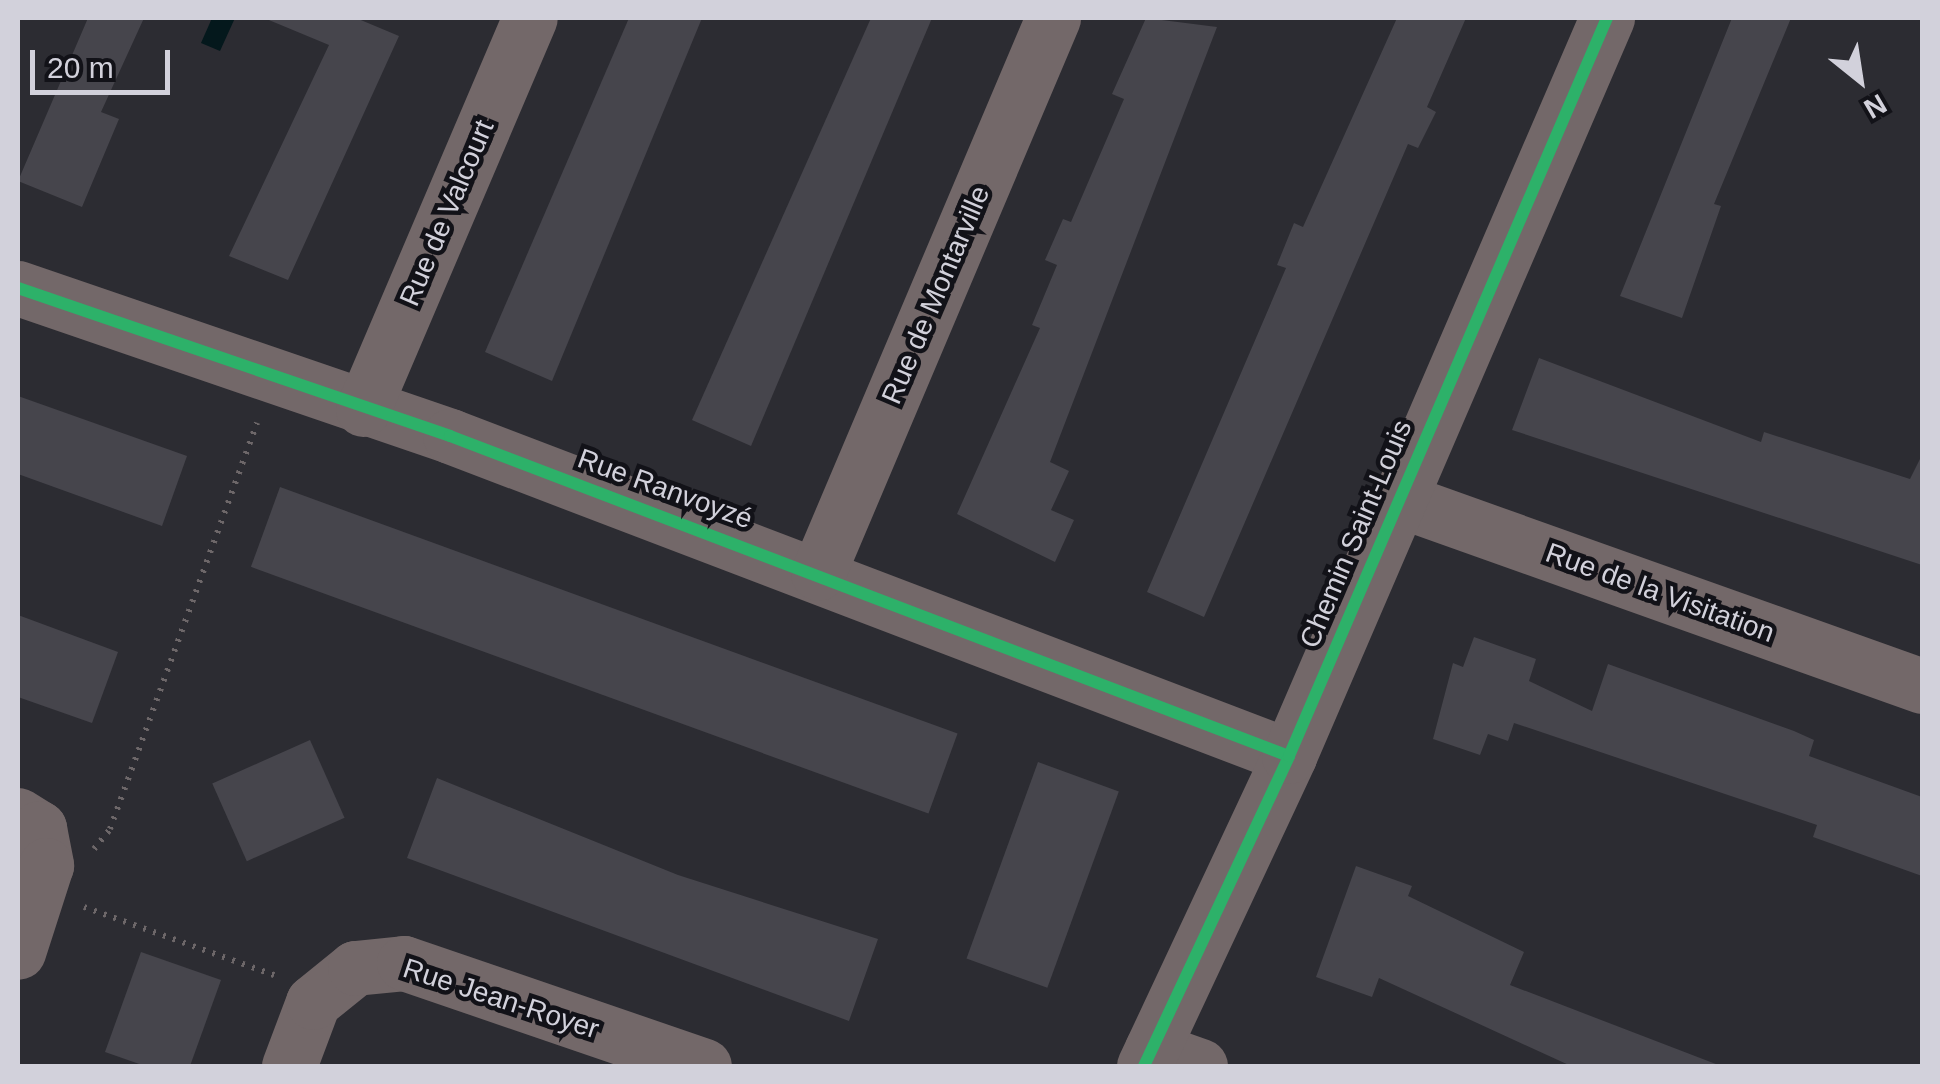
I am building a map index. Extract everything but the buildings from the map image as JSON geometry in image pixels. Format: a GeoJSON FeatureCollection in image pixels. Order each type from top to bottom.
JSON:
{"type":"FeatureCollection","features":[{"type":"Feature","properties":{"kind":"street","name":"Rue de Valcourt"},"geometry":{"type":"LineString","coordinates":[[362,409],[530,18]]}},
{"type":"Feature","properties":{"kind":"street","name":"Rue de Montarville"},"geometry":{"type":"LineString","coordinates":[[818,572],[1053,18]]}},
{"type":"Feature","properties":{"kind":"street","name":"Chemin Saint-Louis"},"geometry":{"type":"LineString","coordinates":[[1165,1061],[1397,499],[1607,18]]}},
{"type":"Feature","properties":{"kind":"street","name":"Rue Ranvoyzé"},"geometry":{"type":"LineString","coordinates":[[18,288],[818,572],[1289,756]]}},
{"type":"Feature","properties":{"kind":"street","name":"Rue de la Visitation"},"geometry":{"type":"LineString","coordinates":[[1397,499],[1922,686]]}},
{"type":"Feature","properties":{"kind":"street"},"geometry":{"type":"LineString","coordinates":[[18,815],[39,828],[46,866],[18,952]]}},
{"type":"Feature","properties":{"kind":"street","name":"Rue Jean-Royer"},"geometry":{"type":"LineString","coordinates":[[313,1002],[355,968],[404,963],[704,1066]]}},
{"type":"Feature","properties":{"kind":"street"},"geometry":{"type":"LineString","coordinates":[[289,1066],[313,1002]]}},
{"type":"Feature","properties":{"kind":"path"},"geometry":{"type":"LineString","coordinates":[[90,856],[110,829],[274,380]]}},
{"type":"Feature","properties":{"kind":"path"},"geometry":{"type":"LineString","coordinates":[[100,910],[282,978],[313,1002]]}},
{"type":"Feature","properties":{"kind":"shaded area"},"geometry":{"type":"Polygon","coordinates":[[[212,18],[235,18],[220,51],[201,43],[212,18]]]}},
{"type":"Feature","properties":{"kind":"cycle path"},"geometry":{"type":"LineString","coordinates":[[1144,1066],[1289,756],[1607,18]]}},
{"type":"Feature","properties":{"kind":"cycle path"},"geometry":{"type":"LineString","coordinates":[[18,288],[450,436],[1289,756]]}}]}
